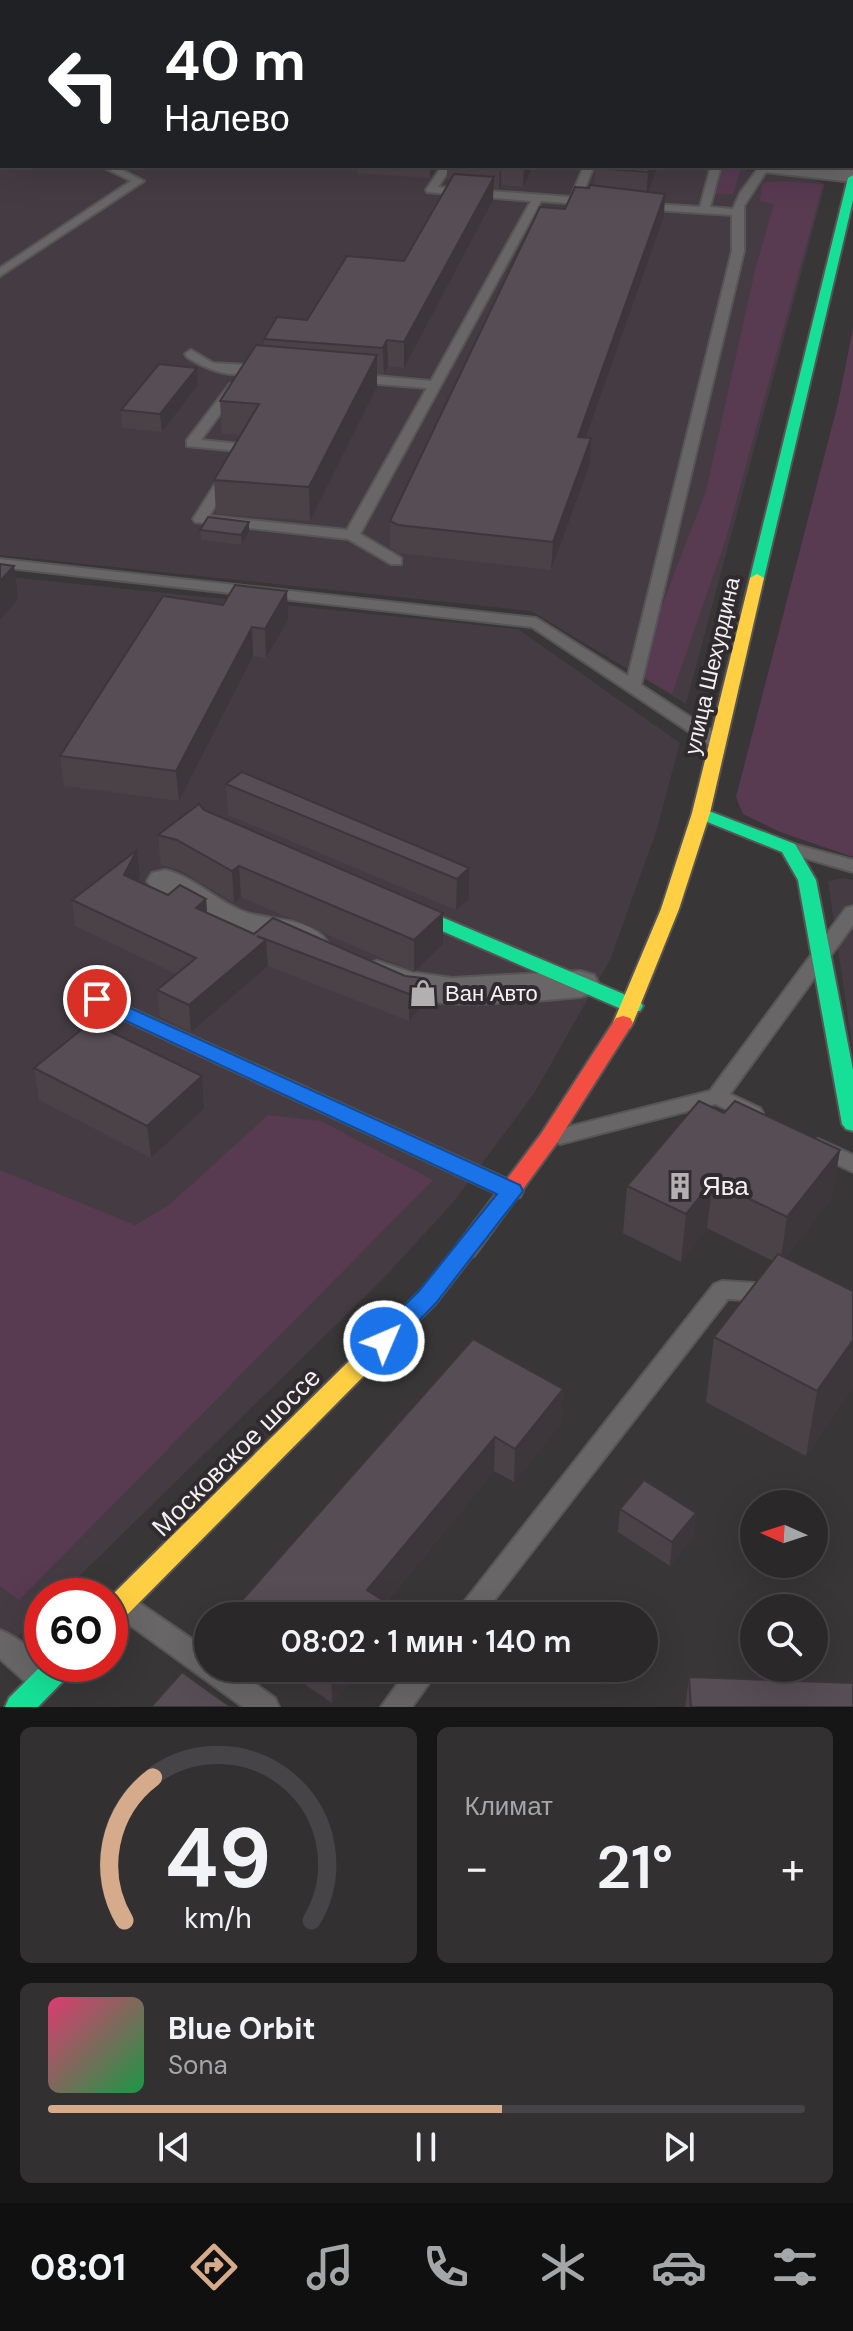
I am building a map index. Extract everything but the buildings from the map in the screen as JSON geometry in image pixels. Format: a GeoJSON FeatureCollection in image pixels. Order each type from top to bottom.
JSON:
{"type":"FeatureCollection","features":[{"type":"Feature","properties":{"kind":"main road","name":"улица Шехурдина"},"geometry":{"type":"LineString","coordinates":[[549,1139],[587,1084],[633,1006],[670,909],[701,813],[853,177]]}},
{"type":"Feature","properties":{"kind":"main road"},"geometry":{"type":"LineString","coordinates":[[701,813],[789,848],[807,880],[848,1072],[853,1124]]}},
{"type":"Feature","properties":{"kind":"main road"},"geometry":{"type":"LineString","coordinates":[[366,891],[633,1006]]}},
{"type":"Feature","properties":{"kind":"main road","name":"Московское шоссе"},"geometry":{"type":"LineString","coordinates":[[128,1597],[428,1297],[549,1139]]}},
{"type":"Feature","properties":{"kind":"main road"},"geometry":{"type":"LineString","coordinates":[[19,1707],[43,1682]]}},
{"type":"Feature","properties":{"kind":"street"},"geometry":{"type":"LineString","coordinates":[[780,168],[853,177]]}},
{"type":"Feature","properties":{"kind":"street"},"geometry":{"type":"LineString","coordinates":[[165,881],[232,921],[283,931],[406,987],[455,992],[580,984]]}},
{"type":"Feature","properties":{"kind":"lane"},"geometry":{"type":"LineString","coordinates":[[0,273],[139,181],[110,168]]}},
{"type":"Feature","properties":{"kind":"lane"},"geometry":{"type":"LineString","coordinates":[[446,168],[431,190],[604,203]]}},
{"type":"Feature","properties":{"kind":"lane"},"geometry":{"type":"LineString","coordinates":[[575,201],[588,168]]}},
{"type":"Feature","properties":{"kind":"lane"},"geometry":{"type":"LineString","coordinates":[[704,210],[715,168]]}},
{"type":"Feature","properties":{"kind":"lane"},"geometry":{"type":"LineString","coordinates":[[633,687],[738,251],[737,212],[743,196],[759,180],[763,168]]}},
{"type":"Feature","properties":{"kind":"lane"},"geometry":{"type":"LineString","coordinates":[[352,535],[537,199]]}},
{"type":"Feature","properties":{"kind":"lane"},"geometry":{"type":"LineString","coordinates":[[632,205],[737,212]]}},
{"type":"Feature","properties":{"kind":"lane"},"geometry":{"type":"LineString","coordinates":[[191,354],[210,367],[263,370]]}},
{"type":"Feature","properties":{"kind":"lane"},"geometry":{"type":"LineString","coordinates":[[248,369],[192,443],[246,448],[200,519],[352,535],[396,561]]}},
{"type":"Feature","properties":{"kind":"lane"},"geometry":{"type":"LineString","coordinates":[[341,377],[434,385]]}},
{"type":"Feature","properties":{"kind":"lane"},"geometry":{"type":"LineString","coordinates":[[0,563],[536,623],[718,743]]}},
{"type":"Feature","properties":{"kind":"lane"},"geometry":{"type":"LineString","coordinates":[[789,848],[853,866]]}},
{"type":"Feature","properties":{"kind":"lane"},"geometry":{"type":"LineString","coordinates":[[549,1139],[717,1096],[853,912]]}},
{"type":"Feature","properties":{"kind":"lane"},"geometry":{"type":"LineString","coordinates":[[97,999],[512,1191]]}},
{"type":"Feature","properties":{"kind":"lane"},"geometry":{"type":"LineString","coordinates":[[717,1096],[772,1123]]}},
{"type":"Feature","properties":{"kind":"lane"},"geometry":{"type":"LineString","coordinates":[[799,1137],[853,1164]]}},
{"type":"Feature","properties":{"kind":"lane"},"geometry":{"type":"LineString","coordinates":[[477,1602],[722,1290],[795,1294]]}},
{"type":"Feature","properties":{"kind":"lane"},"geometry":{"type":"LineString","coordinates":[[128,1618],[194,1657]]}},
{"type":"Feature","properties":{"kind":"lane"},"geometry":{"type":"LineString","coordinates":[[0,1642],[24,1656]]}},
{"type":"Feature","properties":{"kind":"lane"},"geometry":{"type":"LineString","coordinates":[[231,1682],[265,1707]]}},
{"type":"Feature","properties":{"kind":"lane"},"geometry":{"type":"LineString","coordinates":[[395,1707],[415,1682]]}},
{"type":"Feature","properties":{"kind":"shaded area"},"geometry":{"type":"Polygon","coordinates":[[[0,168],[748,168],[747,171],[808,178],[825,184],[686,704],[531,611],[0,555],[0,168]]]}},
{"type":"Feature","properties":{"kind":"shaded area"},"geometry":{"type":"Polygon","coordinates":[[[721,168],[741,168],[733,194],[711,194],[721,168]]]}},
{"type":"Feature","properties":{"kind":"shaded area"},"geometry":{"type":"Polygon","coordinates":[[[762,183],[823,184],[725,542],[672,694],[636,673],[706,491],[755,270],[774,204],[760,201],[762,183]]]}},
{"type":"Feature","properties":{"kind":"shaded area"},"geometry":{"type":"Polygon","coordinates":[[[853,329],[853,857],[780,832],[743,814],[736,797],[838,403],[853,329]]]}},
{"type":"Feature","properties":{"kind":"shaded area"},"geometry":{"type":"Polygon","coordinates":[[[0,576],[518,629],[680,743],[656,832],[610,960],[535,1092],[455,1200],[383,1279],[77,1578],[24,1578],[24,1631],[0,1654],[0,576]]]}},
{"type":"Feature","properties":{"kind":"shaded area"},"geometry":{"type":"Polygon","coordinates":[[[853,880],[853,1051],[828,881],[853,880]]]}},
{"type":"Feature","properties":{"kind":"shaded area"},"geometry":{"type":"Polygon","coordinates":[[[268,1115],[321,1121],[433,1180],[41,1578],[24,1578],[24,1595],[19,1600],[0,1586],[0,1170],[135,1225],[169,1205],[268,1115]]]}},
{"type":"Feature","properties":{"kind":"traffic: fast"},"geometry":{"type":"LineString","coordinates":[[757,578],[853,178]]}},
{"type":"Feature","properties":{"kind":"traffic: fast"},"geometry":{"type":"LineString","coordinates":[[701,813],[789,848],[807,880],[853,1124]]}},
{"type":"Feature","properties":{"kind":"traffic: fast"},"geometry":{"type":"LineString","coordinates":[[387,900],[633,1006]]}},
{"type":"Feature","properties":{"kind":"traffic: fast"},"geometry":{"type":"LineString","coordinates":[[19,1707],[43,1682]]}},
{"type":"Feature","properties":{"kind":"traffic: slow"},"geometry":{"type":"LineString","coordinates":[[623,1023],[670,909],[701,813],[757,578]]}},
{"type":"Feature","properties":{"kind":"traffic: slow"},"geometry":{"type":"LineString","coordinates":[[128,1597],[428,1297],[466,1250]]}},
{"type":"Feature","properties":{"kind":"traffic: jam"},"geometry":{"type":"LineString","coordinates":[[466,1250],[549,1139],[623,1023]]}},
{"type":"Feature","properties":{"kind":"place","name":"Ван Авто"},"geometry":{"type":"Point","coordinates":[423,993]}},
{"type":"Feature","properties":{"kind":"place","name":"Ява"},"geometry":{"type":"Point","coordinates":[680,1186]}},
{"type":"Feature","properties":{"kind":"route"},"geometry":{"type":"LineString","coordinates":[[97,999],[512,1191],[428,1297],[384,1341]]}}]}
